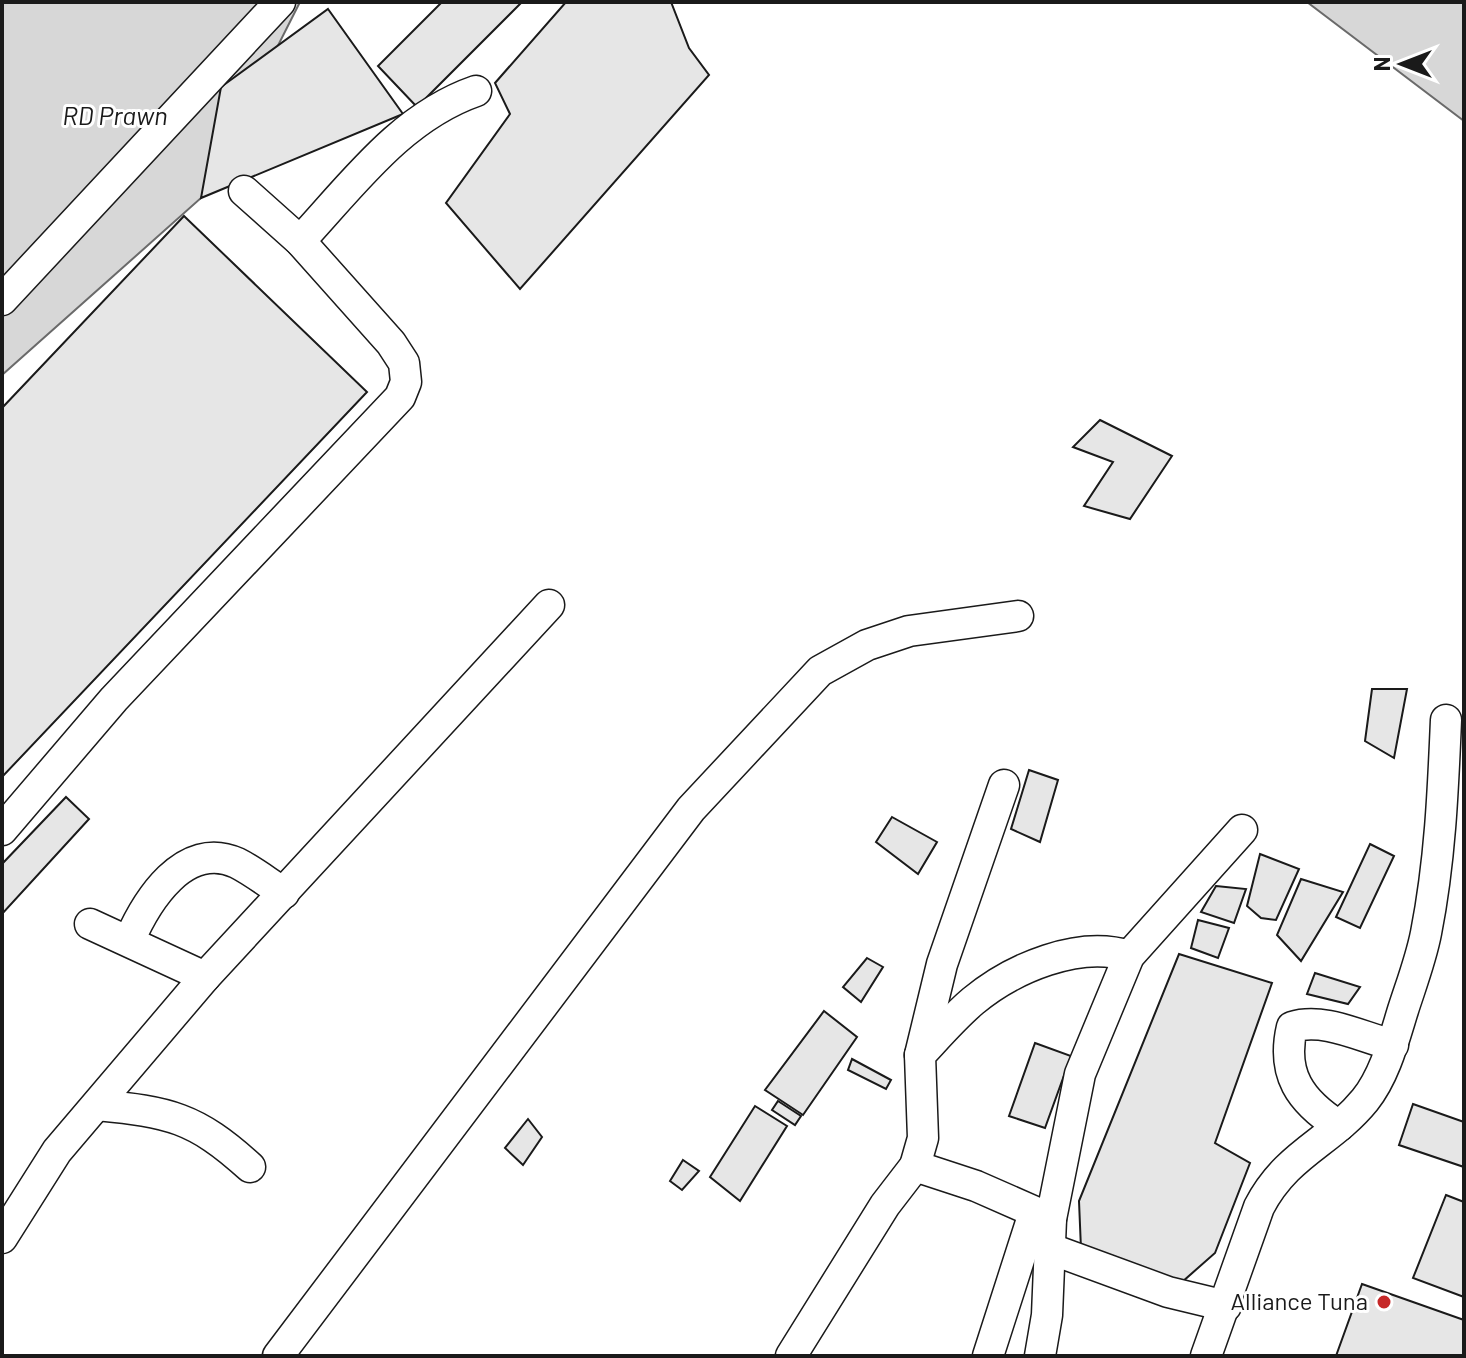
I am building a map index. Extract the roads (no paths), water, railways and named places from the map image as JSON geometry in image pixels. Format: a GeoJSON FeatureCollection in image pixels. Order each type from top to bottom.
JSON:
{"type":"FeatureCollection","features":[{"type":"Feature","properties":{"kind":"lane"},"geometry":{"type":"LineString","coordinates":[[2,300],[280,2]]}},
{"type":"Feature","properties":{"kind":"lane"},"geometry":{"type":"LineString","coordinates":[[300,241],[400,133],[445,102],[476,91]]}},
{"type":"Feature","properties":{"kind":"lane"},"geometry":{"type":"LineString","coordinates":[[2,830],[114,699],[400,397],[406,382],[404,363],[300,241],[244,191]]}},
{"type":"Feature","properties":{"kind":"lane"},"geometry":{"type":"LineString","coordinates":[[2,1238],[57,1151],[205,977],[549,605]]}},
{"type":"Feature","properties":{"kind":"lane"},"geometry":{"type":"LineString","coordinates":[[278,1356],[691,809],[820,671],[867,645],[909,631],[1018,616]]}},
{"type":"Feature","properties":{"kind":"lane"},"geometry":{"type":"LineString","coordinates":[[1206,1356],[1270,1184],[1300,1154],[1339,1126],[1367,1098],[1393,1045],[1425,937],[1438,863],[1446,720]]}},
{"type":"Feature","properties":{"kind":"lane"},"geometry":{"type":"LineString","coordinates":[[791,1356],[885,1205],[915,1166],[923,1138],[920,1055],[959,909],[1004,785]]}},
{"type":"Feature","properties":{"kind":"lane"},"geometry":{"type":"LineString","coordinates":[[988,1356],[1042,1216],[1080,1074],[1129,956],[1242,830]]}},
{"type":"Feature","properties":{"kind":"lane"},"geometry":{"type":"LineString","coordinates":[[129,941],[145,905],[170,877],[189,865],[207,859],[234,862],[284,893]]}},
{"type":"Feature","properties":{"kind":"lane"},"geometry":{"type":"LineString","coordinates":[[90,924],[205,977]]}},
{"type":"Feature","properties":{"kind":"lane"},"geometry":{"type":"LineString","coordinates":[[920,1055],[973,1000],[1008,978],[1076,950],[1103,949],[1129,956]]}},
{"type":"Feature","properties":{"kind":"lane"},"geometry":{"type":"LineString","coordinates":[[1339,1126],[1322,1115],[1292,1079],[1286,1055],[1292,1027],[1305,1023],[1323,1025],[1393,1045]]}},
{"type":"Feature","properties":{"kind":"lane"},"geometry":{"type":"LineString","coordinates":[[97,1105],[179,1116],[228,1147],[250,1167]]}},
{"type":"Feature","properties":{"kind":"lane"},"geometry":{"type":"LineString","coordinates":[[915,1166],[976,1186],[1042,1216]]}},
{"type":"Feature","properties":{"kind":"lane"},"geometry":{"type":"LineString","coordinates":[[1040,1356],[1047,1315],[1051,1249],[1042,1216]]}},
{"type":"Feature","properties":{"kind":"lane"},"geometry":{"type":"LineString","coordinates":[[1051,1249],[1168,1292],[1226,1306]]}},
{"type":"Feature","properties":{"kind":"water","name":"RD Prawn"},"geometry":{"type":"Polygon","coordinates":[[[2,2],[300,2],[201,198],[2,375],[2,2]]]}},
{"type":"Feature","properties":{"kind":"water"},"geometry":{"type":"Polygon","coordinates":[[[1307,2],[1464,2],[1464,121],[1307,2]]]}},
{"type":"Feature","properties":{"kind":"place","name":"Alliance Tuna"},"geometry":{"type":"Point","coordinates":[1384,1302]}}]}
